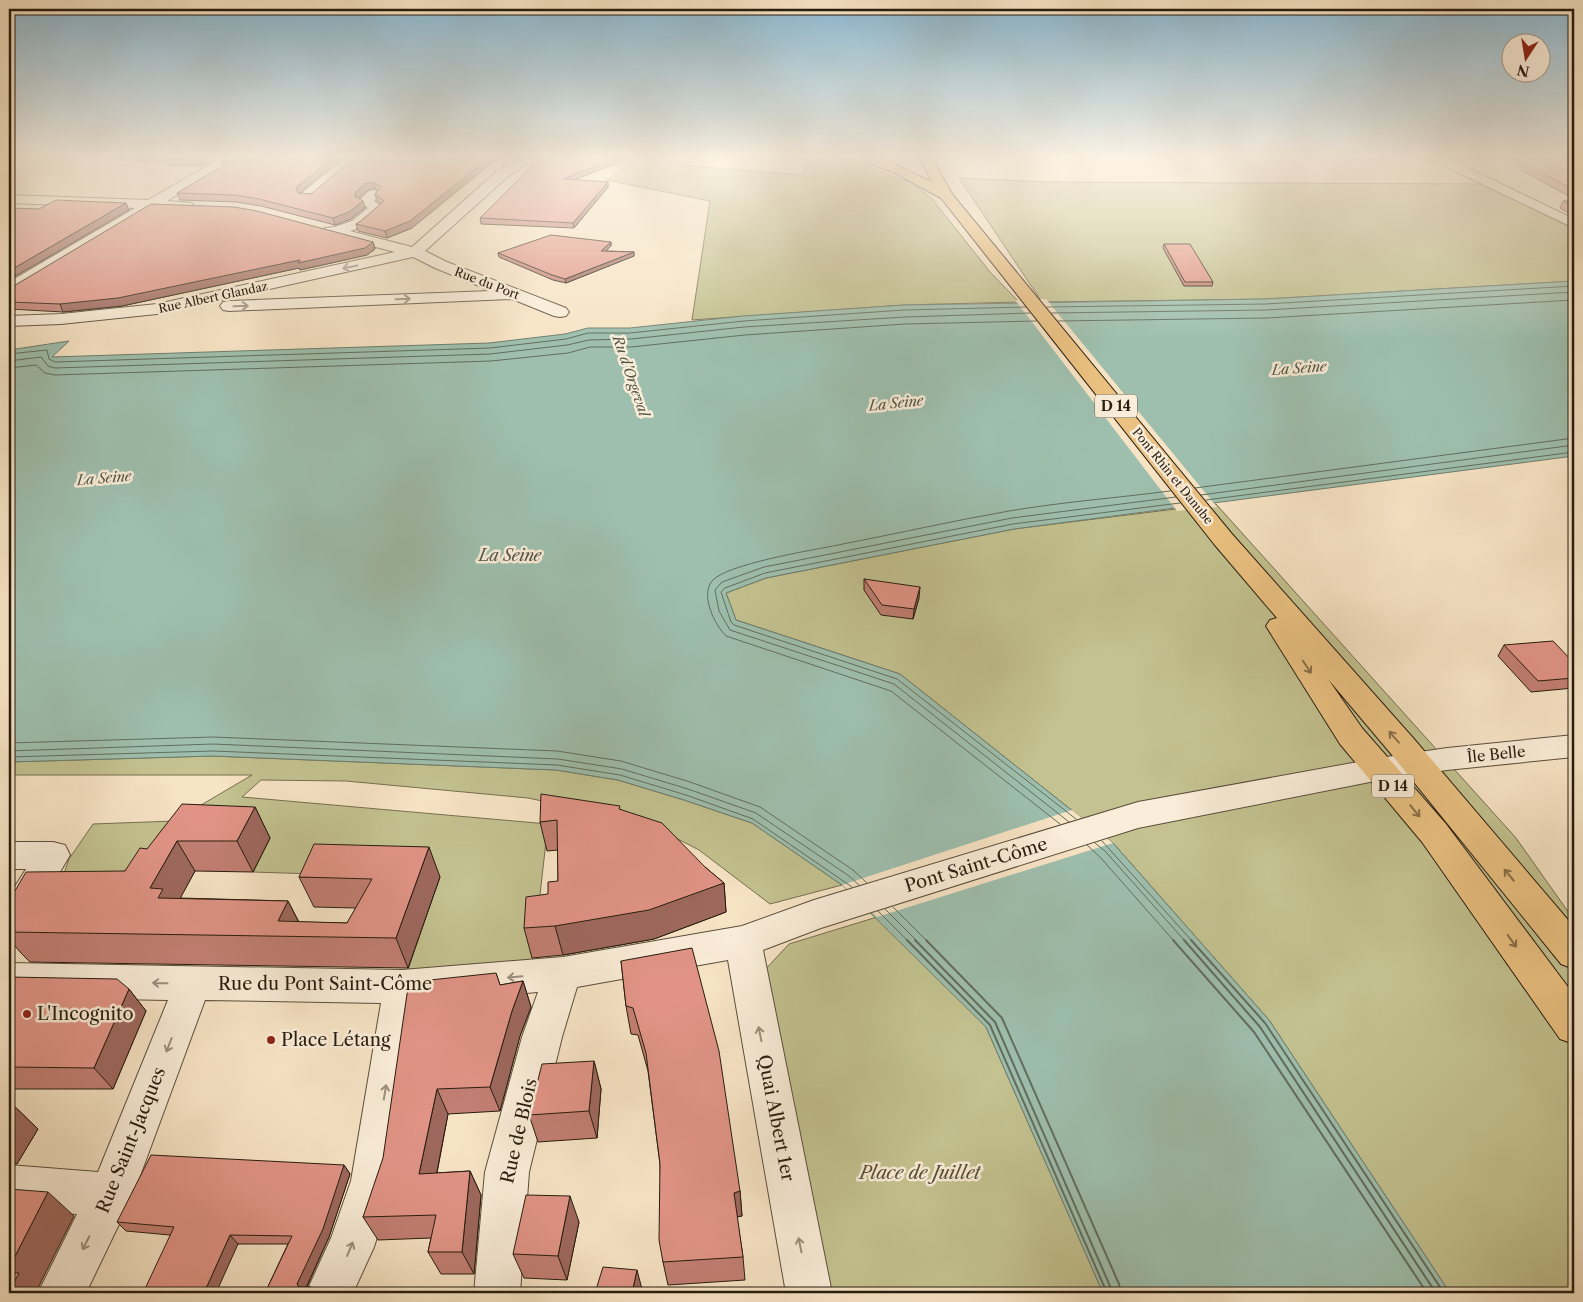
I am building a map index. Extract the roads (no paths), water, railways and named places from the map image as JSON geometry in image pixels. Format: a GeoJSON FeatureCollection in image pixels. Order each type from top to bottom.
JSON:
{"type":"FeatureCollection","features":[{"type":"Feature","properties":{"kind":"main road","name":"Pont Rhin et Danube"},"geometry":{"type":"LineString","coordinates":[[965,219],[1223,538]]}},
{"type":"Feature","properties":{"kind":"main road","name":"D 14"},"geometry":{"type":"LineString","coordinates":[[1223,538],[1417,764],[1574,953]]}},
{"type":"Feature","properties":{"kind":"main road","name":"D 14"},"geometry":{"type":"LineString","coordinates":[[1223,538],[1347,730],[1434,833],[1574,1026]]}},
{"type":"Feature","properties":{"kind":"street"},"geometry":{"type":"LineString","coordinates":[[9,289],[125,219]]}},
{"type":"Feature","properties":{"kind":"street"},"geometry":{"type":"LineString","coordinates":[[335,232],[356,224],[363,219]]}},
{"type":"Feature","properties":{"kind":"street"},"geometry":{"type":"LineString","coordinates":[[415,252],[452,219]]}},
{"type":"Feature","properties":{"kind":"street","name":"Rue du Port"},"geometry":{"type":"LineString","coordinates":[[318,227],[415,252],[442,265],[560,312]]}},
{"type":"Feature","properties":{"kind":"street","name":"Rue Albert Glandaz"},"geometry":{"type":"LineString","coordinates":[[9,321],[61,319],[157,309],[415,252]]}},
{"type":"Feature","properties":{"kind":"street"},"geometry":{"type":"LineString","coordinates":[[157,309],[520,295]]}},
{"type":"Feature","properties":{"kind":"street","name":"Île Belle"},"geometry":{"type":"LineString","coordinates":[[1380,769],[1447,759],[1574,746]]}},
{"type":"Feature","properties":{"kind":"street","name":"Pont Saint-Côme"},"geometry":{"type":"LineString","coordinates":[[814,915],[1138,815],[1380,769]]}},
{"type":"Feature","properties":{"kind":"street"},"geometry":{"type":"LineString","coordinates":[[9,856],[53,855],[9,926]]}},
{"type":"Feature","properties":{"kind":"street","name":"Rue du Pont Saint-Côme"},"geometry":{"type":"LineString","coordinates":[[9,980],[402,987],[563,973],[743,942],[814,915]]}},
{"type":"Feature","properties":{"kind":"street","name":"Quai Albert 1er"},"geometry":{"type":"LineString","coordinates":[[743,942],[808,1293]]}},
{"type":"Feature","properties":{"kind":"street","name":"Rue de Blois"},"geometry":{"type":"LineString","coordinates":[[497,1293],[507,1172],[542,1037],[563,973]]}},
{"type":"Feature","properties":{"kind":"street","name":"Rue Saint-Jacques"},"geometry":{"type":"LineString","coordinates":[[61,1293],[111,1195],[193,983]]}},
{"type":"Feature","properties":{"kind":"street"},"geometry":{"type":"LineString","coordinates":[[329,1293],[351,1247],[373,1180],[402,987]]}},
{"type":"Feature","properties":{"kind":"street"},"geometry":{"type":"LineString","coordinates":[[9,1187],[111,1195]]}},
{"type":"Feature","properties":{"kind":"water","name":"La Seine"},"geometry":{"type":"Polygon","coordinates":[[[1574,281],[1574,456],[1014,529],[766,578],[726,593],[736,620],[900,674],[1113,843],[1269,1020],[1450,1293],[1103,1293],[986,1027],[842,885],[752,823],[618,780],[556,770],[212,756],[9,762],[9,350],[69,341],[52,357],[489,343],[565,334],[588,328],[630,328],[743,316],[904,305],[1266,299],[1574,281]]]}},
{"type":"Feature","properties":{"kind":"place","name":"L'Incognito"},"geometry":{"type":"Point","coordinates":[27,1014]}},
{"type":"Feature","properties":{"kind":"place","name":"Place Létang"},"geometry":{"type":"Point","coordinates":[271,1040]}},
{"type":"Feature","properties":{"kind":"water label","name":"Ru d'Orgeval"},"geometry":{"type":"Point","coordinates":[631,376]}},
{"type":"Feature","properties":{"kind":"park label","name":"Place de Juillet"},"geometry":{"type":"Point","coordinates":[920,1173]}}]}
